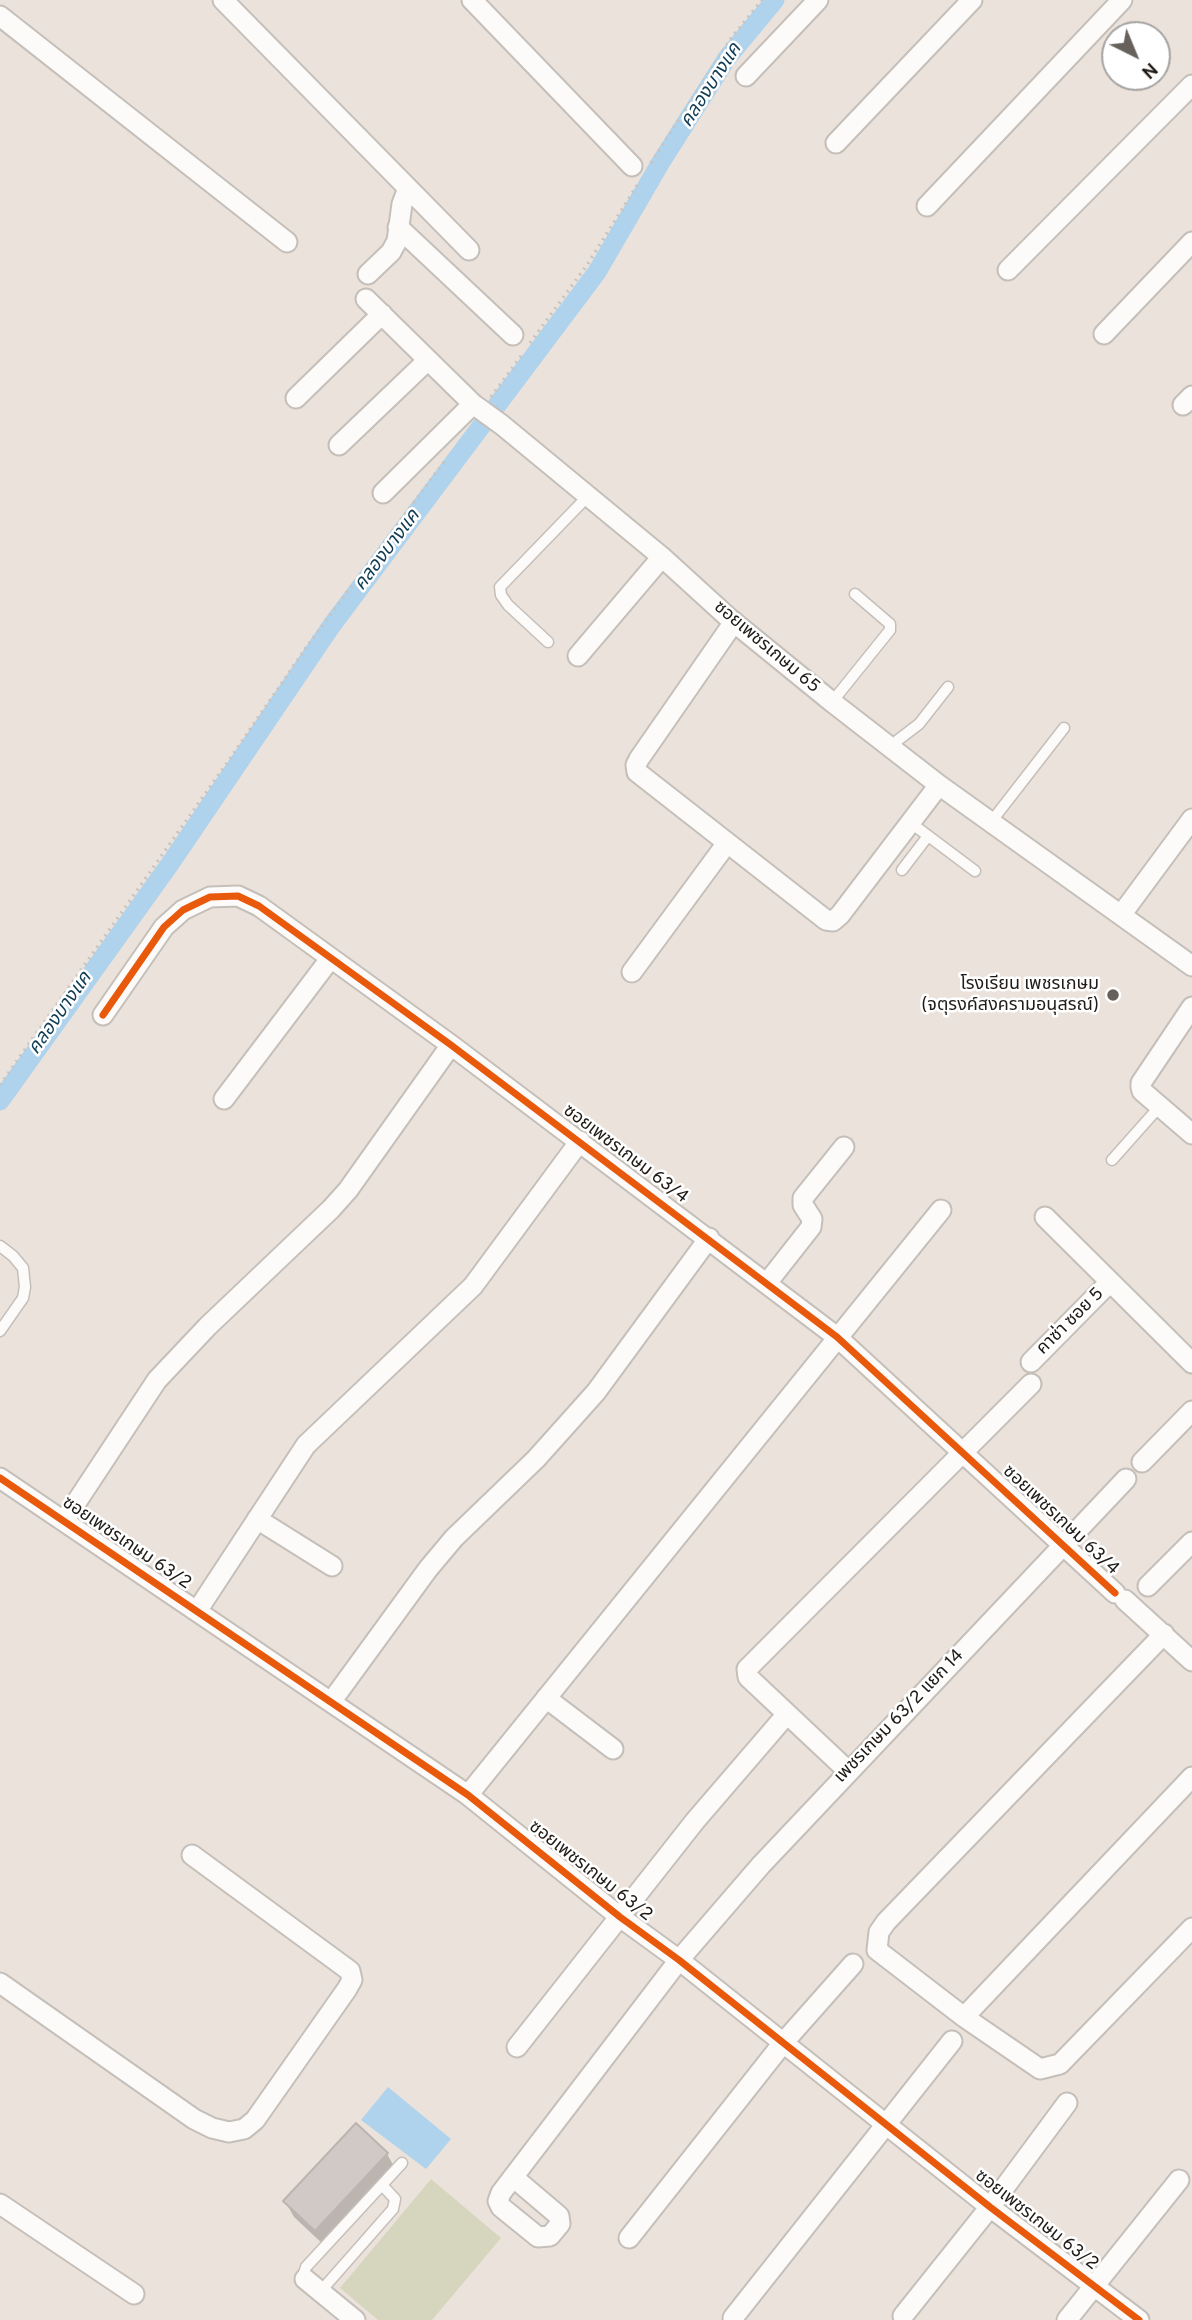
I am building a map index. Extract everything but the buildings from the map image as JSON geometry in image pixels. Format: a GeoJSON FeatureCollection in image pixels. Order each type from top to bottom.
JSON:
{"type":"FeatureCollection","features":[{"type":"Feature","properties":{"kind":"street"},"geometry":{"type":"LineString","coordinates":[[223,0],[469,250]]}},
{"type":"Feature","properties":{"kind":"street"},"geometry":{"type":"LineString","coordinates":[[472,0],[642,168]]}},
{"type":"Feature","properties":{"kind":"street"},"geometry":{"type":"LineString","coordinates":[[746,76],[818,0]]}},
{"type":"Feature","properties":{"kind":"street"},"geometry":{"type":"LineString","coordinates":[[836,143],[972,0]]}},
{"type":"Feature","properties":{"kind":"street"},"geometry":{"type":"LineString","coordinates":[[927,206],[1122,0]]}},
{"type":"Feature","properties":{"kind":"street"},"geometry":{"type":"LineString","coordinates":[[0,16],[287,242]]}},
{"type":"Feature","properties":{"kind":"street"},"geometry":{"type":"LineString","coordinates":[[1008,270],[1192,85]]}},
{"type":"Feature","properties":{"kind":"street"},"geometry":{"type":"LineString","coordinates":[[368,274],[391,252],[397,241],[402,204],[408,188]]}},
{"type":"Feature","properties":{"kind":"street"},"geometry":{"type":"LineString","coordinates":[[398,227],[513,335]]}},
{"type":"Feature","properties":{"kind":"street"},"geometry":{"type":"LineString","coordinates":[[1104,334],[1192,242]]}},
{"type":"Feature","properties":{"kind":"street","name":"ซอยเพชรเกษม 65"},"geometry":{"type":"LineString","coordinates":[[366,299],[428,360],[502,425],[832,702],[939,785],[1192,966]]}},
{"type":"Feature","properties":{"kind":"street"},"geometry":{"type":"LineString","coordinates":[[296,398],[382,314]]}},
{"type":"Feature","properties":{"kind":"street"},"geometry":{"type":"LineString","coordinates":[[339,445],[428,360]]}},
{"type":"Feature","properties":{"kind":"street"},"geometry":{"type":"LineString","coordinates":[[383,493],[479,403]]}},
{"type":"Feature","properties":{"kind":"street"},"geometry":{"type":"LineString","coordinates":[[578,656],[662,557]]}},
{"type":"Feature","properties":{"kind":"street"},"geometry":{"type":"LineString","coordinates":[[734,622],[636,765],[638,772],[727,843],[826,920],[833,920],[840,915],[939,785]]}},
{"type":"Feature","properties":{"kind":"street"},"geometry":{"type":"LineString","coordinates":[[1121,915],[1192,819]]}},
{"type":"Feature","properties":{"kind":"street"},"geometry":{"type":"LineString","coordinates":[[632,971],[727,843]]}},
{"type":"Feature","properties":{"kind":"street","name":"ซอยเพชรเกษม 63/4"},"geometry":{"type":"LineString","coordinates":[[103,1015],[164,927],[183,911],[210,897],[238,896],[259,906],[580,1141],[837,1337],[1192,1661]]}},
{"type":"Feature","properties":{"kind":"street"},"geometry":{"type":"LineString","coordinates":[[224,1099],[331,959]]}},
{"type":"Feature","properties":{"kind":"street"},"geometry":{"type":"LineString","coordinates":[[1192,1007],[1141,1083],[1142,1091],[1192,1134]]}},
{"type":"Feature","properties":{"kind":"street"},"geometry":{"type":"LineString","coordinates":[[64,1521],[157,1380],[200,1334],[348,1190],[451,1045]]}},
{"type":"Feature","properties":{"kind":"street"},"geometry":{"type":"LineString","coordinates":[[197,1611],[306,1445],[473,1286],[580,1141]]}},
{"type":"Feature","properties":{"kind":"street"},"geometry":{"type":"LineString","coordinates":[[767,1283],[811,1227],[812,1219],[803,1205],[803,1198],[844,1147]]}},
{"type":"Feature","properties":{"kind":"street"},"geometry":{"type":"LineString","coordinates":[[468,1794],[941,1210]]}},
{"type":"Feature","properties":{"kind":"street"},"geometry":{"type":"LineString","coordinates":[[1045,1217],[1192,1363]]}},
{"type":"Feature","properties":{"kind":"street"},"geometry":{"type":"LineString","coordinates":[[331,1702],[445,1548],[536,1459],[596,1392],[709,1238]]}},
{"type":"Feature","properties":{"kind":"street","name":"คาซ่า ซอย 5"},"geometry":{"type":"LineString","coordinates":[[1031,1362],[1110,1282]]}},
{"type":"Feature","properties":{"kind":"street"},"geometry":{"type":"LineString","coordinates":[[848,1771],[748,1677],[747,1669],[1031,1384]]}},
{"type":"Feature","properties":{"kind":"street"},"geometry":{"type":"LineString","coordinates":[[1142,1462],[1192,1411]]}},
{"type":"Feature","properties":{"kind":"street","name":"ซอยเพชรเกษม 63/2"},"geometry":{"type":"LineString","coordinates":[[0,1478],[468,1794],[620,1917],[679,1960],[990,2207],[1139,2320]]}},
{"type":"Feature","properties":{"kind":"street","name":"เพชรเกษม 63/2 แยก 14"},"geometry":{"type":"LineString","coordinates":[[513,2177],[679,1960],[761,1865],[1126,1479]]}},
{"type":"Feature","properties":{"kind":"street"},"geometry":{"type":"LineString","coordinates":[[257,1519],[332,1566]]}},
{"type":"Feature","properties":{"kind":"street"},"geometry":{"type":"LineString","coordinates":[[1148,1586],[1192,1542]]}},
{"type":"Feature","properties":{"kind":"street"},"geometry":{"type":"LineString","coordinates":[[1164,1634],[886,1922],[879,1932],[877,1950],[964,2017],[1040,2069],[1059,2064],[1192,1928]]}},
{"type":"Feature","properties":{"kind":"street"},"geometry":{"type":"LineString","coordinates":[[546,1698],[613,1749]]}},
{"type":"Feature","properties":{"kind":"street"},"geometry":{"type":"LineString","coordinates":[[517,2047],[695,1821],[787,1714]]}},
{"type":"Feature","properties":{"kind":"street"},"geometry":{"type":"LineString","coordinates":[[964,2017],[1192,1777]]}},
{"type":"Feature","properties":{"kind":"street"},"geometry":{"type":"LineString","coordinates":[[0,1983],[194,2119],[212,2129],[229,2132],[243,2129],[255,2120],[352,1980],[350,1971],[192,1855]]}},
{"type":"Feature","properties":{"kind":"street"},"geometry":{"type":"LineString","coordinates":[[629,2238],[783,2043],[852,1964]]}},
{"type":"Feature","properties":{"kind":"street"},"geometry":{"type":"LineString","coordinates":[[733,2318],[953,2041]]}},
{"type":"Feature","properties":{"kind":"street"},"geometry":{"type":"LineString","coordinates":[[903,2316],[990,2207],[1067,2103]]}},
{"type":"Feature","properties":{"kind":"street"},"geometry":{"type":"LineString","coordinates":[[1067,2320],[1179,2180]]}},
{"type":"Feature","properties":{"kind":"street"},"geometry":{"type":"LineString","coordinates":[[0,2204],[134,2294]]}},
{"type":"Feature","properties":{"kind":"street"},"geometry":{"type":"LineString","coordinates":[[306,2278],[355,2320]]}},
{"type":"Feature","properties":{"kind":"lane"},"geometry":{"type":"LineString","coordinates":[[548,642],[508,605],[501,595],[500,587],[588,496]]}},
{"type":"Feature","properties":{"kind":"lane"},"geometry":{"type":"LineString","coordinates":[[832,702],[890,630],[890,624],[855,594]]}},
{"type":"Feature","properties":{"kind":"lane"},"geometry":{"type":"LineString","coordinates":[[893,748],[898,740],[919,724],[948,687]]}},
{"type":"Feature","properties":{"kind":"lane"},"geometry":{"type":"LineString","coordinates":[[991,822],[1064,728]]}},
{"type":"Feature","properties":{"kind":"lane"},"geometry":{"type":"LineString","coordinates":[[911,823],[975,871]]}},
{"type":"Feature","properties":{"kind":"lane"},"geometry":{"type":"LineString","coordinates":[[902,870],[928,836]]}},
{"type":"Feature","properties":{"kind":"lane"},"geometry":{"type":"LineString","coordinates":[[1112,1160],[1160,1105]]}},
{"type":"Feature","properties":{"kind":"lane"},"geometry":{"type":"LineString","coordinates":[[0,1246],[23,1268],[25,1287],[23,1298],[0,1331]]}},
{"type":"Feature","properties":{"kind":"lane"},"geometry":{"type":"LineString","coordinates":[[306,2278],[306,2267],[402,2163]]}},
{"type":"Feature","properties":{"kind":"lane"},"geometry":{"type":"LineString","coordinates":[[320,2292],[393,2208],[395,2199],[382,2185]]}},
{"type":"Feature","properties":{"kind":"path"},"geometry":{"type":"LineString","coordinates":[[479,403],[587,265],[642,168],[732,37],[762,0]]}},
{"type":"Feature","properties":{"kind":"path"},"geometry":{"type":"LineString","coordinates":[[0,1085],[308,645],[449,455]]}},
{"type":"Feature","properties":{"kind":"green space"},"geometry":{"type":"Polygon","coordinates":[[[431,2179],[501,2238],[432,2320],[378,2320],[340,2288],[431,2179]]]}},
{"type":"Feature","properties":{"kind":"water"},"geometry":{"type":"Polygon","coordinates":[[[388,2087],[451,2139],[426,2169],[361,2120],[388,2087]]]}},
{"type":"Feature","properties":{"kind":"waterway","name":"คลองบางแค"},"geometry":{"type":"LineString","coordinates":[[0,1101],[170,864],[332,625],[597,272],[661,162],[727,58],[775,0]]}},
{"type":"Feature","properties":{"kind":"cycle path"},"geometry":{"type":"LineString","coordinates":[[103,1015],[164,927],[183,910],[210,897],[238,896],[259,906],[451,1045],[837,1337],[1115,1593]]}},
{"type":"Feature","properties":{"kind":"cycle path"},"geometry":{"type":"LineString","coordinates":[[0,1478],[468,1795],[990,2207],[1139,2320]]}},
{"type":"Feature","properties":{"kind":"place","name":"โรงเรียน เพชรเกษม (จตุรงค์สงครามอนุสรณ์)"},"geometry":{"type":"Point","coordinates":[1113,995]}}]}
